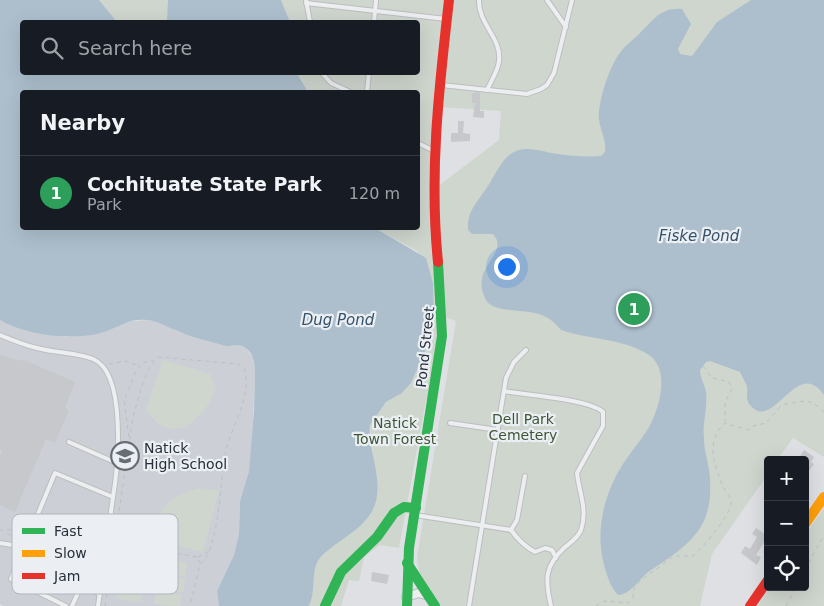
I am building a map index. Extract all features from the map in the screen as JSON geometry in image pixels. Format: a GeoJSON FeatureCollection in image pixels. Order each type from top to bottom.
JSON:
{"type":"FeatureCollection","features":[{"type":"Feature","properties":{"kind":"street","name":"Pond Street"},"geometry":{"type":"LineString","coordinates":[[406,601],[407,563],[442,336],[444,301],[433,211],[434,151],[449,0]]}},
{"type":"Feature","properties":{"kind":"street"},"geometry":{"type":"LineString","coordinates":[[809,518],[824,497]]}},
{"type":"Feature","properties":{"kind":"street"},"geometry":{"type":"LineString","coordinates":[[325,606],[341,572],[377,536],[394,513],[404,507],[415,511]]}},
{"type":"Feature","properties":{"kind":"street"},"geometry":{"type":"LineString","coordinates":[[407,563],[435,606]]}},
{"type":"Feature","properties":{"kind":"street"},"geometry":{"type":"LineString","coordinates":[[750,606],[764,586]]}},
{"type":"Feature","properties":{"kind":"street"},"geometry":{"type":"LineString","coordinates":[[406,601],[419,593],[429,596]]}},
{"type":"Feature","properties":{"kind":"lane"},"geometry":{"type":"LineString","coordinates":[[374,20],[376,0]]}},
{"type":"Feature","properties":{"kind":"lane"},"geometry":{"type":"LineString","coordinates":[[479,0],[481,17],[494,38],[499,54],[497,70],[487,90]]}},
{"type":"Feature","properties":{"kind":"lane"},"geometry":{"type":"LineString","coordinates":[[547,0],[566,27]]}},
{"type":"Feature","properties":{"kind":"lane"},"geometry":{"type":"LineString","coordinates":[[441,85],[527,94],[534,93],[547,85],[554,73],[572,0]]}},
{"type":"Feature","properties":{"kind":"lane"},"geometry":{"type":"LineString","coordinates":[[310,20],[306,2],[447,19]]}},
{"type":"Feature","properties":{"kind":"lane"},"geometry":{"type":"LineString","coordinates":[[324,75],[331,84],[345,90]]}},
{"type":"Feature","properties":{"kind":"lane"},"geometry":{"type":"LineString","coordinates":[[367,90],[369,75]]}},
{"type":"Feature","properties":{"kind":"lane"},"geometry":{"type":"LineString","coordinates":[[420,144],[434,151]]}},
{"type":"Feature","properties":{"kind":"lane"},"geometry":{"type":"LineString","coordinates":[[0,336],[36,348],[93,359],[104,365],[110,376],[119,438],[119,464],[111,514]]}},
{"type":"Feature","properties":{"kind":"lane"},"geometry":{"type":"LineString","coordinates":[[469,606],[508,370],[526,350]]}},
{"type":"Feature","properties":{"kind":"lane"},"geometry":{"type":"LineString","coordinates":[[504,391],[585,404],[599,408],[603,412],[603,426],[577,473],[584,499],[581,530],[547,570],[546,578],[551,606]]}},
{"type":"Feature","properties":{"kind":"lane"},"geometry":{"type":"LineString","coordinates":[[450,423],[498,430]]}},
{"type":"Feature","properties":{"kind":"lane"},"geometry":{"type":"LineString","coordinates":[[69,442],[119,464]]}},
{"type":"Feature","properties":{"kind":"lane"},"geometry":{"type":"LineString","coordinates":[[38,514],[55,472],[113,497]]}},
{"type":"Feature","properties":{"kind":"lane"},"geometry":{"type":"LineString","coordinates":[[511,530],[517,520],[525,476]]}},
{"type":"Feature","properties":{"kind":"lane"},"geometry":{"type":"LineString","coordinates":[[415,511],[482,527],[511,530],[520,542],[530,549],[535,552],[545,548],[552,550],[556,558]]}},
{"type":"Feature","properties":{"kind":"lane"},"geometry":{"type":"LineString","coordinates":[[40,594],[66,606]]}},
{"type":"Feature","properties":{"kind":"lane"},"geometry":{"type":"LineString","coordinates":[[72,606],[77,594]]}},
{"type":"Feature","properties":{"kind":"lane"},"geometry":{"type":"LineString","coordinates":[[98,606],[100,594]]}},
{"type":"Feature","properties":{"kind":"path"},"geometry":{"type":"LineString","coordinates":[[119,514],[133,417],[142,387],[154,361],[159,357],[238,364],[245,369],[246,388],[226,450],[219,510],[210,550],[206,560],[200,564]]}},
{"type":"Feature","properties":{"kind":"path"},"geometry":{"type":"LineString","coordinates":[[130,440],[124,399],[140,366],[147,360],[154,361]]}},
{"type":"Feature","properties":{"kind":"path"},"geometry":{"type":"LineString","coordinates":[[109,364],[125,361],[140,366]]}},
{"type":"Feature","properties":{"kind":"path"},"geometry":{"type":"LineString","coordinates":[[596,606],[605,601],[628,603],[633,598],[634,588],[641,580],[674,556],[693,556],[707,542],[730,510],[732,502],[723,487],[713,451],[714,436],[725,423],[725,402],[732,389],[729,382],[712,378],[703,366]]}},
{"type":"Feature","properties":{"kind":"path"},"geometry":{"type":"LineString","coordinates":[[725,423],[748,430],[753,426],[766,423],[780,407],[805,401],[814,403],[824,412]]}},
{"type":"Feature","properties":{"kind":"path"},"geometry":{"type":"LineString","coordinates":[[0,529],[12,536]]}},
{"type":"Feature","properties":{"kind":"path"},"geometry":{"type":"LineString","coordinates":[[5,531],[12,530]]}},
{"type":"Feature","properties":{"kind":"path"},"geometry":{"type":"LineString","coordinates":[[809,563],[824,535]]}},
{"type":"Feature","properties":{"kind":"path"},"geometry":{"type":"LineString","coordinates":[[178,554],[197,557],[210,550]]}},
{"type":"Feature","properties":{"kind":"path"},"geometry":{"type":"LineString","coordinates":[[190,606],[200,564],[197,557]]}},
{"type":"Feature","properties":{"kind":"path"},"geometry":{"type":"LineString","coordinates":[[786,606],[794,591]]}},
{"type":"Feature","properties":{"kind":"shaded area","name":"Natick High School"},"geometry":{"type":"Polygon","coordinates":[[[0,320],[63,337],[84,336],[108,330],[122,322],[147,320],[160,322],[176,331],[207,341],[227,346],[237,344],[246,348],[253,358],[255,370],[252,446],[249,471],[240,501],[239,534],[234,555],[217,591],[219,606],[3,606],[0,604],[0,320]]]}},
{"type":"Feature","properties":{"kind":"green space"},"geometry":{"type":"Polygon","coordinates":[[[99,0],[168,0],[169,20],[115,20],[99,0]]]}},
{"type":"Feature","properties":{"kind":"green space"},"geometry":{"type":"Polygon","coordinates":[[[281,0],[824,0],[824,457],[793,438],[780,456],[764,456],[764,480],[712,554],[700,606],[439,606],[419,572],[417,557],[456,321],[444,317],[433,402],[426,400],[399,548],[380,545],[364,557],[359,581],[349,580],[341,606],[309,606],[318,561],[326,551],[361,525],[374,506],[377,492],[370,425],[386,402],[402,393],[411,383],[429,342],[434,317],[433,283],[417,251],[379,230],[420,230],[420,90],[307,90],[299,75],[420,75],[420,20],[289,20],[281,0]],[[439,107],[433,190],[499,140],[501,111],[439,107]]]}},
{"type":"Feature","properties":{"kind":"green space"},"geometry":{"type":"Polygon","coordinates":[[[163,360],[210,374],[216,388],[211,400],[195,420],[186,426],[176,429],[165,427],[155,421],[146,409],[163,360]]]}},
{"type":"Feature","properties":{"kind":"green space"},"geometry":{"type":"Polygon","coordinates":[[[200,488],[219,491],[203,552],[178,546],[178,514],[160,514],[172,499],[200,488]]]}},
{"type":"Feature","properties":{"kind":"green space"},"geometry":{"type":"Polygon","coordinates":[[[824,508],[824,606],[757,606],[766,591],[809,591],[809,529],[824,508]]]}},
{"type":"Feature","properties":{"kind":"green space"},"geometry":{"type":"Polygon","coordinates":[[[178,562],[187,563],[185,576],[178,575],[178,562]]]}},
{"type":"Feature","properties":{"kind":"green space"},"geometry":{"type":"Polygon","coordinates":[[[178,578],[185,579],[183,592],[178,591],[178,578]]]}},
{"type":"Feature","properties":{"kind":"green space"},"geometry":{"type":"Polygon","coordinates":[[[116,594],[142,594],[141,602],[115,598],[116,594]]]}},
{"type":"Feature","properties":{"kind":"green space"},"geometry":{"type":"Polygon","coordinates":[[[156,594],[182,595],[180,606],[154,604],[156,594]]]}},
{"type":"Feature","properties":{"kind":"water","name":"Dug Pond"},"geometry":{"type":"Polygon","coordinates":[[[0,0],[99,0],[115,20],[20,20],[20,75],[298,75],[307,90],[20,90],[20,230],[378,230],[426,258],[433,283],[434,317],[429,342],[411,383],[402,393],[386,402],[370,425],[377,482],[376,501],[367,519],[320,558],[315,568],[313,593],[309,606],[219,606],[217,591],[234,555],[239,534],[240,501],[249,471],[255,370],[252,357],[247,349],[239,345],[226,346],[202,340],[147,320],[131,321],[95,334],[68,337],[24,330],[0,320],[0,0]]]}},
{"type":"Feature","properties":{"kind":"water"},"geometry":{"type":"Polygon","coordinates":[[[168,0],[281,0],[289,20],[167,20],[168,0]]]}},
{"type":"Feature","properties":{"kind":"water","name":"Fiske Pond"},"geometry":{"type":"Polygon","coordinates":[[[751,0],[824,0],[824,395],[814,385],[804,384],[795,388],[767,410],[759,411],[748,403],[747,386],[740,372],[710,361],[706,362],[700,370],[706,392],[704,432],[710,488],[709,504],[705,518],[699,530],[690,541],[647,573],[627,592],[618,595],[611,585],[602,554],[601,531],[604,508],[616,476],[646,432],[655,415],[661,393],[660,371],[656,362],[639,349],[617,342],[561,330],[544,316],[503,309],[490,304],[486,300],[482,289],[482,279],[497,248],[497,241],[493,234],[472,234],[468,230],[469,218],[473,208],[501,164],[513,152],[532,149],[563,155],[601,156],[605,152],[599,111],[608,76],[622,50],[654,18],[669,10],[682,9],[691,24],[678,49],[680,54],[692,56],[717,22],[751,0]]]}},
{"type":"Feature","properties":{"kind":"building"},"geometry":{"type":"Polygon","coordinates":[[[480,93],[480,111],[484,111],[484,118],[473,117],[475,103],[472,103],[472,94],[480,93]]]}},
{"type":"Feature","properties":{"kind":"building"},"geometry":{"type":"Polygon","coordinates":[[[458,121],[464,121],[463,133],[470,134],[470,141],[451,142],[451,133],[458,133],[458,121]]]}},
{"type":"Feature","properties":{"kind":"building"},"geometry":{"type":"Polygon","coordinates":[[[0,355],[21,361],[22,359],[75,382],[65,408],[69,410],[55,443],[46,439],[15,512],[0,505],[0,457],[2,451],[0,450],[0,355]]]}},
{"type":"Feature","properties":{"kind":"building"},"geometry":{"type":"Polygon","coordinates":[[[804,450],[814,457],[811,462],[814,464],[809,471],[809,456],[800,456],[804,450]]]}},
{"type":"Feature","properties":{"kind":"building"},"geometry":{"type":"Polygon","coordinates":[[[756,528],[764,533],[764,542],[756,555],[761,557],[757,565],[741,553],[745,546],[750,549],[757,537],[752,534],[756,528]]]}},
{"type":"Feature","properties":{"kind":"building"},"geometry":{"type":"Polygon","coordinates":[[[372,572],[389,575],[387,584],[371,581],[372,572]]]}},
{"type":"Feature","properties":{"kind":"traffic: fast"},"geometry":{"type":"LineString","coordinates":[[407,606],[409,548],[442,336],[438,262]]}},
{"type":"Feature","properties":{"kind":"traffic: fast"},"geometry":{"type":"LineString","coordinates":[[325,606],[341,572],[377,537],[394,513],[404,507],[416,508]]}},
{"type":"Feature","properties":{"kind":"traffic: fast"},"geometry":{"type":"LineString","coordinates":[[407,563],[435,606]]}},
{"type":"Feature","properties":{"kind":"traffic: slow"},"geometry":{"type":"LineString","coordinates":[[809,518],[824,497]]}},
{"type":"Feature","properties":{"kind":"traffic: jam"},"geometry":{"type":"LineString","coordinates":[[438,262],[435,229],[436,131],[449,0]]}},
{"type":"Feature","properties":{"kind":"traffic: jam"},"geometry":{"type":"LineString","coordinates":[[750,606],[764,586]]}},
{"type":"Feature","properties":{"kind":"place","name":"Cochituate State Park"},"geometry":{"type":"Point","coordinates":[634,309]}},
{"type":"Feature","properties":{"kind":"place","name":"Natick High School"},"geometry":{"type":"Point","coordinates":[125,456]}},
{"type":"Feature","properties":{"kind":"park label","name":"Dell Park Cemetery"},"geometry":{"type":"Point","coordinates":[523,428]}},
{"type":"Feature","properties":{"kind":"park label","name":"Natick Town Forest"},"geometry":{"type":"Point","coordinates":[395,432]}}]}
